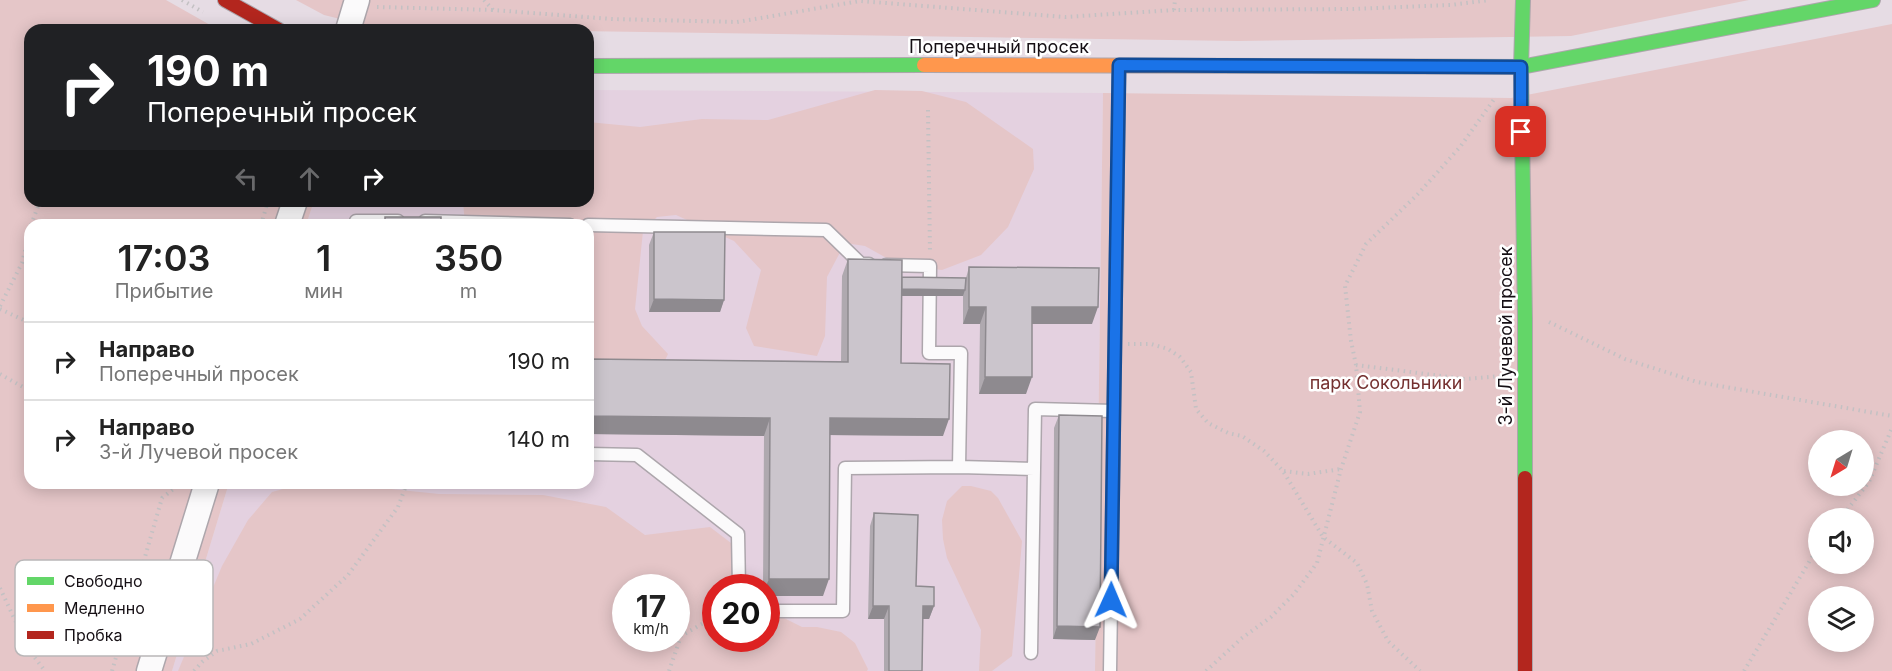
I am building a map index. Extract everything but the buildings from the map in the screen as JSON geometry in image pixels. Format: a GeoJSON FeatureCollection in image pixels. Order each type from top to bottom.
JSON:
{"type":"FeatureCollection","features":[{"type":"Feature","properties":{"kind":"street"},"geometry":{"type":"LineString","coordinates":[[225,0],[268,24]]}},
{"type":"Feature","properties":{"kind":"street","name":"3-й Лучевой просек"},"geometry":{"type":"LineString","coordinates":[[1523,0],[1521,67],[1525,318],[1525,671]]}},
{"type":"Feature","properties":{"kind":"street","name":"Поперечный просек"},"geometry":{"type":"LineString","coordinates":[[594,66],[1521,67],[1873,0]]}},
{"type":"Feature","properties":{"kind":"street"},"geometry":{"type":"LineString","coordinates":[[352,24],[364,3]]}},
{"type":"Feature","properties":{"kind":"street"},"geometry":{"type":"LineString","coordinates":[[183,560],[205,489]]}},
{"type":"Feature","properties":{"kind":"street"},"geometry":{"type":"LineString","coordinates":[[148,671],[153,656]]}},
{"type":"Feature","properties":{"kind":"lane"},"geometry":{"type":"LineString","coordinates":[[1110,671],[1119,65]]}},
{"type":"Feature","properties":{"kind":"lane"},"geometry":{"type":"LineString","coordinates":[[594,225],[826,230],[861,264],[930,266],[929,353],[961,353],[959,467]]}},
{"type":"Feature","properties":{"kind":"lane"},"geometry":{"type":"LineString","coordinates":[[1031,653],[1035,409],[1113,411]]}},
{"type":"Feature","properties":{"kind":"lane"},"geometry":{"type":"LineString","coordinates":[[594,454],[637,455],[738,534],[739,574]]}},
{"type":"Feature","properties":{"kind":"lane"},"geometry":{"type":"LineString","coordinates":[[780,611],[843,611],[845,468],[1034,469]]}},
{"type":"Feature","properties":{"kind":"path"},"geometry":{"type":"LineString","coordinates":[[484,0],[493,10]]}},
{"type":"Feature","properties":{"kind":"path"},"geometry":{"type":"LineString","coordinates":[[1174,10],[1175,0]]}},
{"type":"Feature","properties":{"kind":"path"},"geometry":{"type":"LineString","coordinates":[[364,3],[612,19],[737,22],[860,1],[1065,17],[1174,10],[1353,9],[1451,5],[1490,0]]}},
{"type":"Feature","properties":{"kind":"path"},"geometry":{"type":"LineString","coordinates":[[1206,671],[1242,638],[1271,617],[1294,594],[1317,563],[1341,469],[1360,412],[1345,286],[1366,244],[1425,187],[1460,147],[1499,93]]}},
{"type":"Feature","properties":{"kind":"path"},"geometry":{"type":"LineString","coordinates":[[927,110],[930,266]]}},
{"type":"Feature","properties":{"kind":"path"},"geometry":{"type":"LineString","coordinates":[[24,255],[0,308],[24,320]]}},
{"type":"Feature","properties":{"kind":"path"},"geometry":{"type":"LineString","coordinates":[[1525,318],[1551,322],[1626,358],[1697,382],[1892,416]]}},
{"type":"Feature","properties":{"kind":"path"},"geometry":{"type":"LineString","coordinates":[[1115,344],[1151,344],[1168,349],[1180,357],[1191,372],[1196,409],[1208,423],[1228,433],[1242,436],[1264,450],[1284,471],[1323,537],[1357,563],[1367,584],[1372,611],[1388,641],[1420,671]]}},
{"type":"Feature","properties":{"kind":"path"},"geometry":{"type":"LineString","coordinates":[[1356,364],[1465,379],[1502,376]]}},
{"type":"Feature","properties":{"kind":"path"},"geometry":{"type":"LineString","coordinates":[[0,374],[24,388]]}},
{"type":"Feature","properties":{"kind":"path"},"geometry":{"type":"LineString","coordinates":[[1849,508],[1869,482],[1892,428]]}},
{"type":"Feature","properties":{"kind":"path"},"geometry":{"type":"LineString","coordinates":[[1284,471],[1308,474],[1341,469]]}},
{"type":"Feature","properties":{"kind":"path"},"geometry":{"type":"LineString","coordinates":[[144,560],[162,498],[173,489]]}},
{"type":"Feature","properties":{"kind":"path"},"geometry":{"type":"LineString","coordinates":[[213,654],[251,644],[300,620],[348,575],[398,507],[405,489]]}},
{"type":"Feature","properties":{"kind":"path"},"geometry":{"type":"LineString","coordinates":[[1744,671],[1808,564]]}},
{"type":"Feature","properties":{"kind":"path"},"geometry":{"type":"LineString","coordinates":[[0,588],[15,620]]}},
{"type":"Feature","properties":{"kind":"path"},"geometry":{"type":"LineString","coordinates":[[669,671],[681,636],[702,624]]}},
{"type":"Feature","properties":{"kind":"path"},"geometry":{"type":"LineString","coordinates":[[34,656],[45,671]]}},
{"type":"Feature","properties":{"kind":"path"},"geometry":{"type":"LineString","coordinates":[[112,671],[116,656]]}},
{"type":"Feature","properties":{"kind":"path"},"geometry":{"type":"LineString","coordinates":[[194,671],[210,656]]}},
{"type":"Feature","properties":{"kind":"shaded area"},"geometry":{"type":"Polygon","coordinates":[[[594,90],[1103,93],[1095,671],[172,671],[177,656],[213,656],[213,560],[206,560],[227,489],[594,489],[594,219],[308,219],[312,207],[594,207],[594,90]]]}},
{"type":"Feature","properties":{"kind":"green space"},"geometry":{"type":"Polygon","coordinates":[[[0,0],[166,0],[208,24],[24,24],[24,207],[312,207],[308,219],[24,219],[24,489],[227,489],[206,560],[15,560],[15,656],[177,656],[172,671],[0,671],[0,0]]]}},
{"type":"Feature","properties":{"kind":"green space"},"geometry":{"type":"Polygon","coordinates":[[[296,0],[1749,0],[1571,36],[1238,41],[594,31],[594,24],[361,24],[324,15],[296,0]]]}},
{"type":"Feature","properties":{"kind":"green space","name":"парк Сокольники"},"geometry":{"type":"Polygon","coordinates":[[[1892,24],[1892,671],[1095,671],[1103,93],[1511,98],[1892,24]]]}},
{"type":"Feature","properties":{"kind":"green space"},"geometry":{"type":"Polygon","coordinates":[[[875,90],[922,91],[966,102],[1033,149],[1034,169],[1008,227],[981,255],[942,270],[899,265],[865,246],[845,243],[827,277],[825,336],[817,356],[754,346],[746,328],[761,270],[734,241],[676,215],[657,217],[643,231],[635,309],[642,326],[668,354],[660,371],[594,367],[594,219],[464,219],[464,207],[594,207],[594,123],[640,127],[702,119],[768,120],[875,90]]]}},
{"type":"Feature","properties":{"kind":"green space"},"geometry":{"type":"Polygon","coordinates":[[[962,486],[991,491],[998,498],[1022,541],[1012,656],[992,671],[979,671],[981,630],[947,558],[943,539],[942,520],[947,501],[962,486]]]}},
{"type":"Feature","properties":{"kind":"green space"},"geometry":{"type":"Polygon","coordinates":[[[283,489],[391,489],[439,494],[543,495],[606,507],[645,535],[710,527],[731,543],[733,574],[702,574],[702,652],[780,652],[780,617],[802,627],[817,627],[841,632],[855,643],[868,669],[867,671],[178,671],[184,656],[213,656],[213,587],[222,566],[248,520],[272,492],[283,489]]]}},
{"type":"Feature","properties":{"kind":"traffic: fast"},"geometry":{"type":"LineString","coordinates":[[1523,0],[1521,67],[1525,478]]}},
{"type":"Feature","properties":{"kind":"traffic: fast"},"geometry":{"type":"LineString","coordinates":[[1307,66],[1521,67],[1873,0]]}},
{"type":"Feature","properties":{"kind":"traffic: fast"},"geometry":{"type":"LineString","coordinates":[[594,66],[924,65]]}},
{"type":"Feature","properties":{"kind":"traffic: slow"},"geometry":{"type":"LineString","coordinates":[[924,65],[1307,66]]}},
{"type":"Feature","properties":{"kind":"traffic: jam"},"geometry":{"type":"LineString","coordinates":[[225,0],[268,24]]}},
{"type":"Feature","properties":{"kind":"traffic: jam"},"geometry":{"type":"LineString","coordinates":[[1525,478],[1525,671]]}},
{"type":"Feature","properties":{"kind":"route"},"geometry":{"type":"LineString","coordinates":[[1111,600],[1119,65],[1521,67],[1521,132]]}}]}
